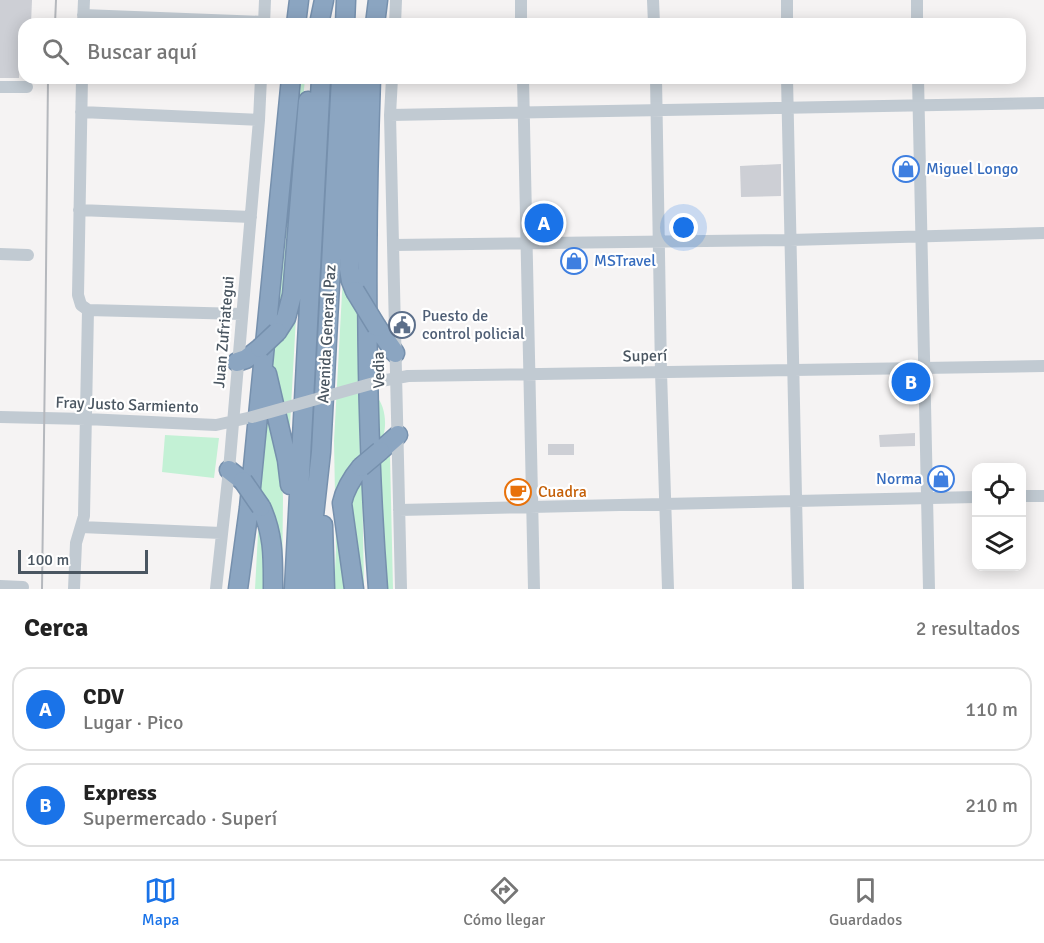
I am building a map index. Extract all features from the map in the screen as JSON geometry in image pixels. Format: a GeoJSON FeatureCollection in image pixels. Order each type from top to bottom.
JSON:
{"type":"FeatureCollection","features":[{"type":"Feature","properties":{"kind":"highway"},"geometry":{"type":"LineString","coordinates":[[296,18],[297,0]]}},
{"type":"Feature","properties":{"kind":"highway"},"geometry":{"type":"LineString","coordinates":[[320,18],[325,0]]}},
{"type":"Feature","properties":{"kind":"highway"},"geometry":{"type":"LineString","coordinates":[[324,18],[325,0]]}},
{"type":"Feature","properties":{"kind":"highway"},"geometry":{"type":"LineString","coordinates":[[345,18],[346,0]]}},
{"type":"Feature","properties":{"kind":"highway"},"geometry":{"type":"LineString","coordinates":[[355,0],[356,18]]}},
{"type":"Feature","properties":{"kind":"highway"},"geometry":{"type":"LineString","coordinates":[[374,0],[374,18]]}},
{"type":"Feature","properties":{"kind":"highway"},"geometry":{"type":"LineString","coordinates":[[375,18],[378,0]]}},
{"type":"Feature","properties":{"kind":"highway"},"geometry":{"type":"LineString","coordinates":[[249,589],[262,348],[290,84]]}},
{"type":"Feature","properties":{"kind":"highway"},"geometry":{"type":"LineString","coordinates":[[237,362],[262,348],[277,332],[286,318],[292,295],[310,84]]}},
{"type":"Feature","properties":{"kind":"highway","name":"Avenida General Paz"},"geometry":{"type":"LineString","coordinates":[[294,589],[321,84]]}},
{"type":"Feature","properties":{"kind":"highway","name":"Avenida General Paz"},"geometry":{"type":"LineString","coordinates":[[310,589],[312,534],[321,452],[341,84]]}},
{"type":"Feature","properties":{"kind":"highway"},"geometry":{"type":"LineString","coordinates":[[356,84],[349,269],[355,291],[395,353]]}},
{"type":"Feature","properties":{"kind":"highway"},"geometry":{"type":"LineString","coordinates":[[371,84],[367,332],[371,495],[378,589]]}},
{"type":"Feature","properties":{"kind":"highway"},"geometry":{"type":"LineString","coordinates":[[262,348],[287,460],[296,535]]}},
{"type":"Feature","properties":{"kind":"highway"},"geometry":{"type":"LineString","coordinates":[[354,589],[342,503],[345,491],[361,467],[398,435]]}},
{"type":"Feature","properties":{"kind":"highway"},"geometry":{"type":"LineString","coordinates":[[321,452],[325,589]]}},
{"type":"Feature","properties":{"kind":"highway"},"geometry":{"type":"LineString","coordinates":[[236,475],[255,507],[269,523],[272,539],[273,589]]}},
{"type":"Feature","properties":{"kind":"highway"},"geometry":{"type":"LineString","coordinates":[[369,589],[371,495]]}},
{"type":"Feature","properties":{"kind":"highway"},"geometry":{"type":"LineString","coordinates":[[238,589],[255,507]]}},
{"type":"Feature","properties":{"kind":"street"},"geometry":{"type":"LineString","coordinates":[[83,18],[84,0]]}},
{"type":"Feature","properties":{"kind":"street"},"geometry":{"type":"LineString","coordinates":[[264,18],[265,0]]}},
{"type":"Feature","properties":{"kind":"street"},"geometry":{"type":"LineString","coordinates":[[395,18],[396,0]]}},
{"type":"Feature","properties":{"kind":"street"},"geometry":{"type":"LineString","coordinates":[[521,0],[521,18]]}},
{"type":"Feature","properties":{"kind":"street"},"geometry":{"type":"LineString","coordinates":[[653,0],[654,18]]}},
{"type":"Feature","properties":{"kind":"street"},"geometry":{"type":"LineString","coordinates":[[787,0],[787,18]]}},
{"type":"Feature","properties":{"kind":"street"},"geometry":{"type":"LineString","coordinates":[[917,0],[918,18]]}},
{"type":"Feature","properties":{"kind":"street"},"geometry":{"type":"LineString","coordinates":[[82,84],[78,295],[81,305],[88,310],[242,314]]}},
{"type":"Feature","properties":{"kind":"street","name":"Juan Zufriategui"},"geometry":{"type":"LineString","coordinates":[[216,589],[221,532],[236,475],[233,422],[261,84]]}},
{"type":"Feature","properties":{"kind":"street","name":"Vedia"},"geometry":{"type":"LineString","coordinates":[[392,84],[390,115],[401,589]]}},
{"type":"Feature","properties":{"kind":"street"},"geometry":{"type":"LineString","coordinates":[[523,84],[534,589]]}},
{"type":"Feature","properties":{"kind":"street"},"geometry":{"type":"LineString","coordinates":[[656,84],[664,503],[668,589]]}},
{"type":"Feature","properties":{"kind":"street"},"geometry":{"type":"LineString","coordinates":[[787,84],[798,589]]}},
{"type":"Feature","properties":{"kind":"street"},"geometry":{"type":"LineString","coordinates":[[918,84],[929,589]]}},
{"type":"Feature","properties":{"kind":"street"},"geometry":{"type":"LineString","coordinates":[[0,87],[27,87]]}},
{"type":"Feature","properties":{"kind":"street"},"geometry":{"type":"LineString","coordinates":[[390,115],[1044,103]]}},
{"type":"Feature","properties":{"kind":"street"},"geometry":{"type":"LineString","coordinates":[[81,112],[259,120]]}},
{"type":"Feature","properties":{"kind":"street"},"geometry":{"type":"LineString","coordinates":[[79,210],[251,217]]}},
{"type":"Feature","properties":{"kind":"street"},"geometry":{"type":"LineString","coordinates":[[393,245],[790,240],[1044,233]]}},
{"type":"Feature","properties":{"kind":"street"},"geometry":{"type":"LineString","coordinates":[[0,254],[28,255]]}},
{"type":"Feature","properties":{"kind":"street"},"geometry":{"type":"LineString","coordinates":[[74,589],[76,543],[84,516],[88,310]]}},
{"type":"Feature","properties":{"kind":"street","name":"Superí"},"geometry":{"type":"LineString","coordinates":[[252,417],[381,381],[408,376],[1044,366]]}},
{"type":"Feature","properties":{"kind":"street","name":"Fray Justo Sarmiento"},"geometry":{"type":"LineString","coordinates":[[0,417],[216,425],[252,417]]}},
{"type":"Feature","properties":{"kind":"street"},"geometry":{"type":"LineString","coordinates":[[1026,496],[1044,496]]}},
{"type":"Feature","properties":{"kind":"street"},"geometry":{"type":"LineString","coordinates":[[399,510],[972,497]]}},
{"type":"Feature","properties":{"kind":"street"},"geometry":{"type":"LineString","coordinates":[[81,527],[221,532]]}},
{"type":"Feature","properties":{"kind":"street"},"geometry":{"type":"LineString","coordinates":[[0,586],[23,587]]}},
{"type":"Feature","properties":{"kind":"green space"},"geometry":{"type":"Polygon","coordinates":[[[299,84],[304,84],[288,274],[277,323],[291,188],[299,84]]]}},
{"type":"Feature","properties":{"kind":"green space"},"geometry":{"type":"Polygon","coordinates":[[[344,256],[359,307],[360,462],[348,474],[349,589],[334,589],[336,550],[334,441],[344,256]]]}},
{"type":"Feature","properties":{"kind":"green space"},"geometry":{"type":"Polygon","coordinates":[[[297,299],[289,443],[274,376],[273,351],[280,330],[297,299]]]}},
{"type":"Feature","properties":{"kind":"green space"},"geometry":{"type":"Polygon","coordinates":[[[376,396],[380,401],[385,420],[384,434],[379,445],[376,396]]]}},
{"type":"Feature","properties":{"kind":"green space"},"geometry":{"type":"Polygon","coordinates":[[[265,404],[281,459],[282,589],[258,496],[265,404]]]}},
{"type":"Feature","properties":{"kind":"green space"},"geometry":{"type":"Polygon","coordinates":[[[165,435],[219,438],[214,478],[162,472],[165,435]]]}},
{"type":"Feature","properties":{"kind":"green space"},"geometry":{"type":"Polygon","coordinates":[[[389,453],[393,589],[386,589],[379,459],[389,453]]]}},
{"type":"Feature","properties":{"kind":"green space"},"geometry":{"type":"Polygon","coordinates":[[[362,474],[364,589],[359,589],[348,502],[362,474]]]}},
{"type":"Feature","properties":{"kind":"green space"},"geometry":{"type":"Polygon","coordinates":[[[259,515],[269,589],[255,589],[259,515]]]}},
{"type":"Feature","properties":{"kind":"building"},"geometry":{"type":"Polygon","coordinates":[[[0,0],[32,0],[31,18],[18,18],[18,78],[0,78],[0,0]]]}},
{"type":"Feature","properties":{"kind":"building"},"geometry":{"type":"Polygon","coordinates":[[[781,164],[781,196],[741,197],[740,166],[781,164]]]}},
{"type":"Feature","properties":{"kind":"building"},"geometry":{"type":"Polygon","coordinates":[[[536,218],[553,218],[552,232],[541,232],[536,229],[536,218]]]}},
{"type":"Feature","properties":{"kind":"building"},"geometry":{"type":"Polygon","coordinates":[[[915,433],[915,446],[880,447],[879,435],[915,433]]]}},
{"type":"Feature","properties":{"kind":"building"},"geometry":{"type":"Polygon","coordinates":[[[548,444],[574,444],[574,455],[548,455],[548,444]]]}},
{"type":"Feature","properties":{"kind":"railway"},"geometry":{"type":"LineString","coordinates":[[55,18],[56,0]]}},
{"type":"Feature","properties":{"kind":"railway"},"geometry":{"type":"LineString","coordinates":[[42,589],[48,84]]}},
{"type":"Feature","properties":{"kind":"place","name":"Miguel Longo"},"geometry":{"type":"Point","coordinates":[906,169]}},
{"type":"Feature","properties":{"kind":"place","name":"CDV"},"geometry":{"type":"Point","coordinates":[544,223]}},
{"type":"Feature","properties":{"kind":"place","name":"MSTravel"},"geometry":{"type":"Point","coordinates":[574,261]}},
{"type":"Feature","properties":{"kind":"place","name":"Puesto de control policial"},"geometry":{"type":"Point","coordinates":[402,325]}},
{"type":"Feature","properties":{"kind":"place","name":"Express"},"geometry":{"type":"Point","coordinates":[911,382]}},
{"type":"Feature","properties":{"kind":"place","name":"Norma"},"geometry":{"type":"Point","coordinates":[941,479]}},
{"type":"Feature","properties":{"kind":"place","name":"Cuadra"},"geometry":{"type":"Point","coordinates":[518,492]}}]}
